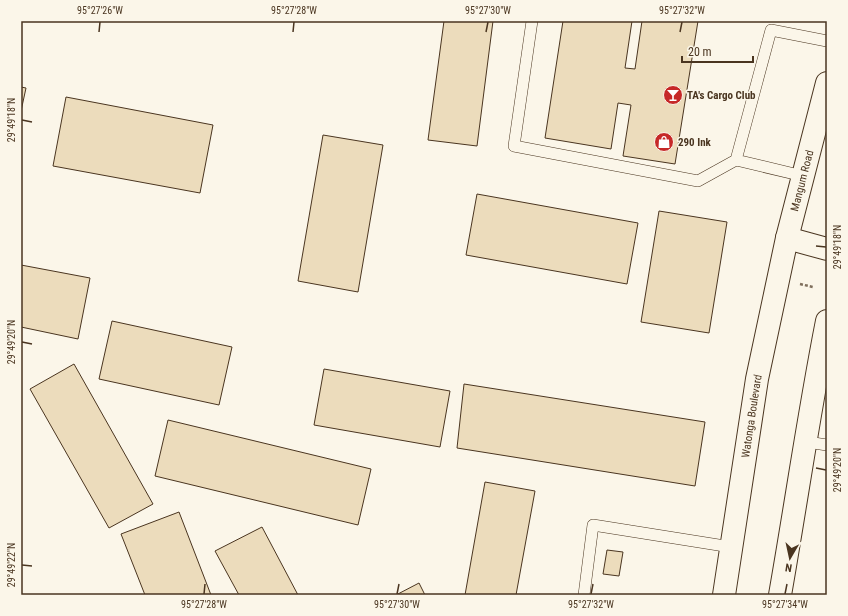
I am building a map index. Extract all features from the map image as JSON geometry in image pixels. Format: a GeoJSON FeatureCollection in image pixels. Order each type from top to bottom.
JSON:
{"type":"FeatureCollection","features":[{"type":"Feature","properties":{"kind":"main road","name":"Mangum Road"},"geometry":{"type":"LineString","coordinates":[[787,238],[827,82]]}},
{"type":"Feature","properties":{"kind":"main road"},"geometry":{"type":"LineString","coordinates":[[787,238],[827,249]]}},
{"type":"Feature","properties":{"kind":"main road","name":"Watonga Boulevard"},"geometry":{"type":"LineString","coordinates":[[724,595],[757,378],[787,238]]}},
{"type":"Feature","properties":{"kind":"main road"},"geometry":{"type":"LineString","coordinates":[[780,595],[817,444],[815,382],[827,322]]}},
{"type":"Feature","properties":{"kind":"lane"},"geometry":{"type":"LineString","coordinates":[[532,21],[514,146],[698,181],[736,160],[803,176]]}},
{"type":"Feature","properties":{"kind":"lane"},"geometry":{"type":"LineString","coordinates":[[736,160],[771,30],[827,41]]}},
{"type":"Feature","properties":{"kind":"lane"},"geometry":{"type":"LineString","coordinates":[[584,595],[593,525],[731,547]]}},
{"type":"Feature","properties":{"kind":"path"},"geometry":{"type":"LineString","coordinates":[[794,283],[813,287]]}},
{"type":"Feature","properties":{"kind":"building"},"geometry":{"type":"Polygon","coordinates":[[[444,21],[493,21],[477,146],[428,140],[444,21]]]}},
{"type":"Feature","properties":{"kind":"building"},"geometry":{"type":"Polygon","coordinates":[[[563,21],[632,21],[625,68],[635,69],[642,21],[698,21],[675,164],[623,156],[631,105],[618,103],[611,149],[545,138],[563,21]]]}},
{"type":"Feature","properties":{"kind":"building"},"geometry":{"type":"Polygon","coordinates":[[[21,87],[26,88],[21,111],[21,87]]]}},
{"type":"Feature","properties":{"kind":"building"},"geometry":{"type":"Polygon","coordinates":[[[66,97],[213,125],[200,193],[53,166],[66,97]]]}},
{"type":"Feature","properties":{"kind":"building"},"geometry":{"type":"Polygon","coordinates":[[[323,135],[383,145],[358,292],[298,281],[323,135]]]}},
{"type":"Feature","properties":{"kind":"building"},"geometry":{"type":"Polygon","coordinates":[[[477,194],[638,223],[627,284],[466,255],[477,194]]]}},
{"type":"Feature","properties":{"kind":"building"},"geometry":{"type":"Polygon","coordinates":[[[659,211],[727,222],[709,333],[641,322],[659,211]]]}},
{"type":"Feature","properties":{"kind":"building"},"geometry":{"type":"Polygon","coordinates":[[[21,265],[90,278],[78,339],[21,327],[21,265]]]}},
{"type":"Feature","properties":{"kind":"building"},"geometry":{"type":"Polygon","coordinates":[[[112,321],[232,347],[219,405],[99,379],[112,321]]]}},
{"type":"Feature","properties":{"kind":"building"},"geometry":{"type":"Polygon","coordinates":[[[74,364],[153,504],[109,528],[30,389],[74,364]]]}},
{"type":"Feature","properties":{"kind":"building"},"geometry":{"type":"Polygon","coordinates":[[[324,369],[450,391],[440,447],[314,425],[324,369]]]}},
{"type":"Feature","properties":{"kind":"building"},"geometry":{"type":"Polygon","coordinates":[[[464,384],[705,422],[695,486],[457,448],[464,384]]]}},
{"type":"Feature","properties":{"kind":"building"},"geometry":{"type":"Polygon","coordinates":[[[168,420],[371,469],[358,525],[155,476],[168,420]]]}},
{"type":"Feature","properties":{"kind":"building"},"geometry":{"type":"Polygon","coordinates":[[[485,482],[535,491],[516,595],[465,595],[485,482]]]}},
{"type":"Feature","properties":{"kind":"building"},"geometry":{"type":"Polygon","coordinates":[[[179,512],[211,595],[145,595],[121,534],[179,512]]]}},
{"type":"Feature","properties":{"kind":"building"},"geometry":{"type":"Polygon","coordinates":[[[262,527],[298,595],[239,595],[215,551],[262,527]]]}},
{"type":"Feature","properties":{"kind":"building"},"geometry":{"type":"Polygon","coordinates":[[[607,550],[623,552],[619,576],[603,574],[607,550]]]}},
{"type":"Feature","properties":{"kind":"building"},"geometry":{"type":"Polygon","coordinates":[[[419,583],[425,595],[396,595],[419,583]]]}},
{"type":"Feature","properties":{"kind":"place","name":"TA's Cargo Club"},"geometry":{"type":"Point","coordinates":[673,95]}},
{"type":"Feature","properties":{"kind":"place","name":"290 Ink"},"geometry":{"type":"Point","coordinates":[664,142]}}]}
